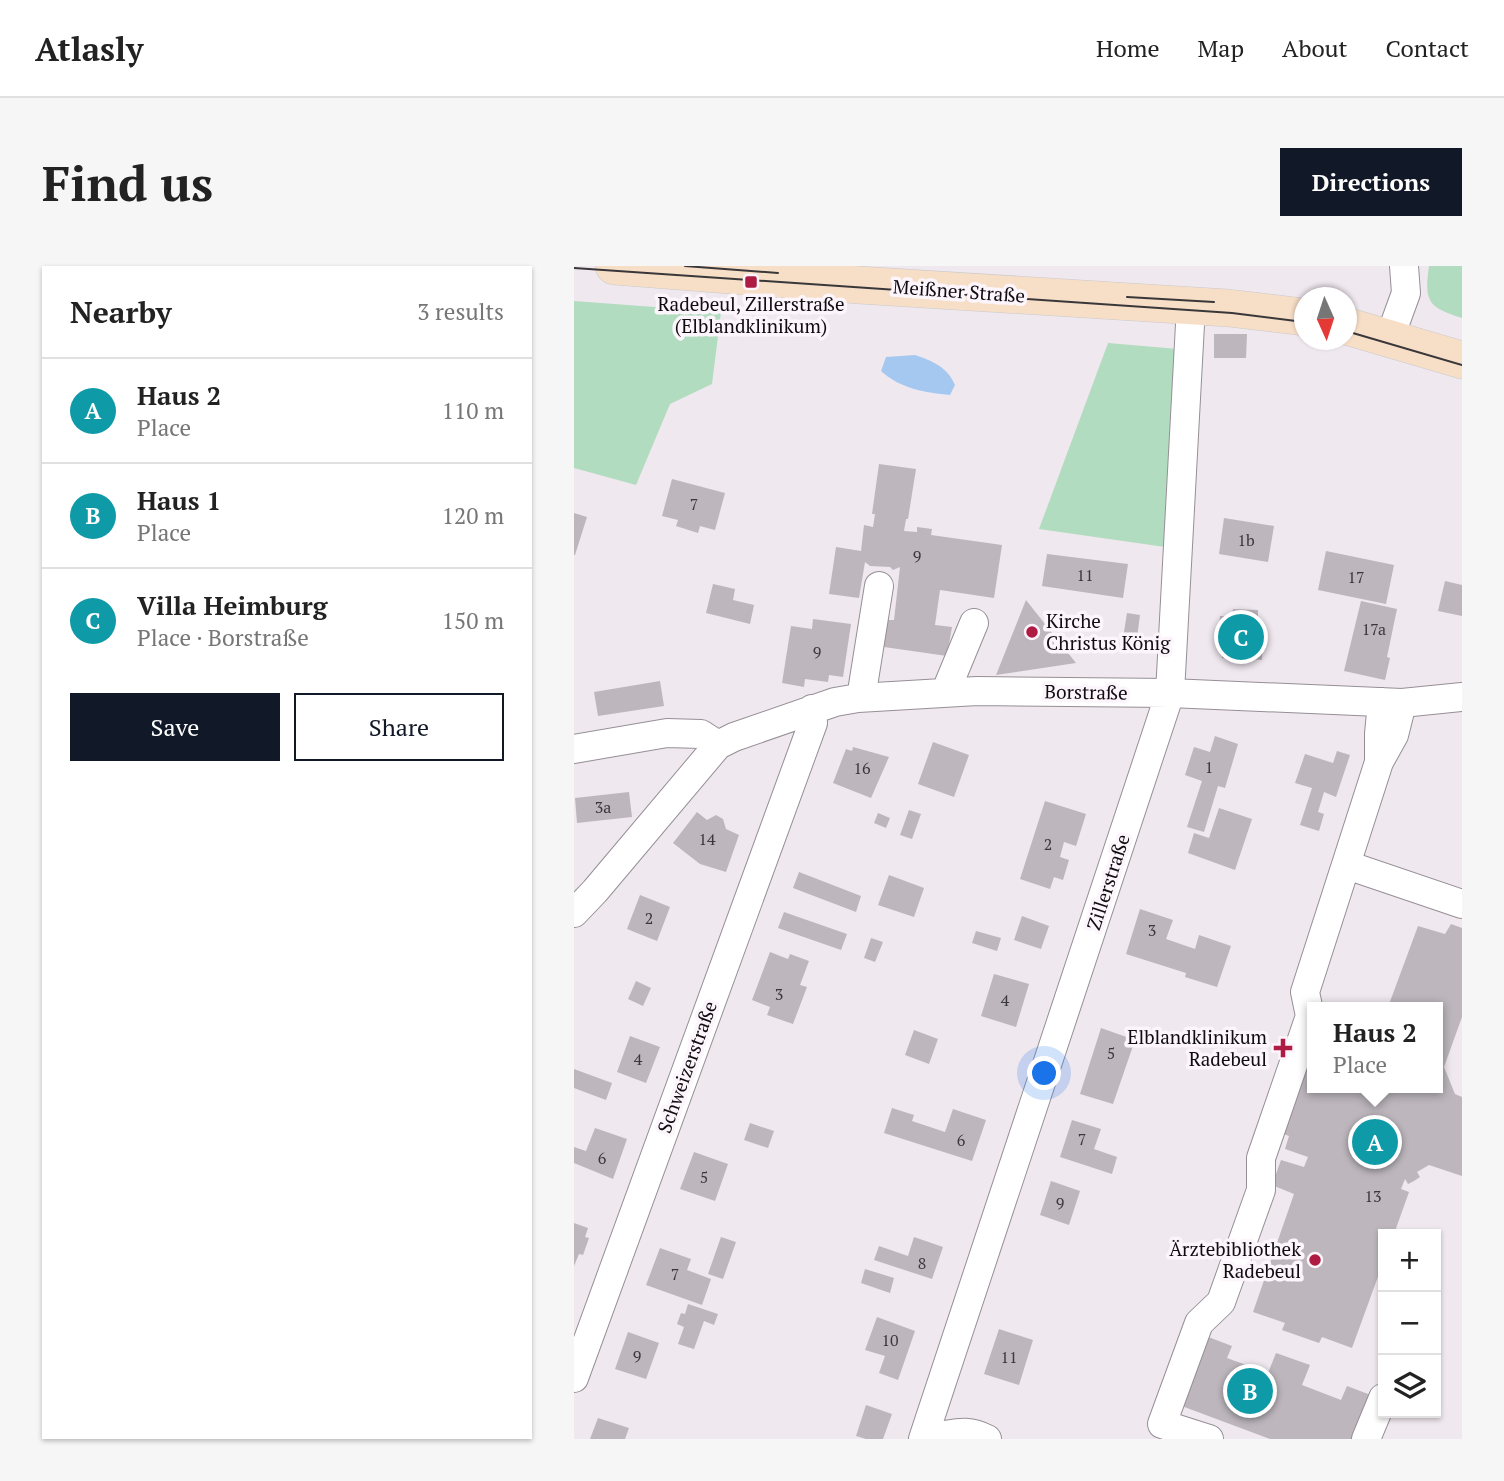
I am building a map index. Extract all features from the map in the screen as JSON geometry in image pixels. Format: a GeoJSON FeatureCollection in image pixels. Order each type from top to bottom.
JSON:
{"type":"FeatureCollection","features":[{"type":"Feature","properties":{"kind":"main road","name":"Meißner Straße"},"geometry":{"type":"LineString","coordinates":[[614,266],[863,276],[1294,316]]}},
{"type":"Feature","properties":{"kind":"main road"},"geometry":{"type":"LineString","coordinates":[[1357,329],[1462,360]]}},
{"type":"Feature","properties":{"kind":"street"},"geometry":{"type":"LineString","coordinates":[[1390,337],[1406,293],[1404,266]]}},
{"type":"Feature","properties":{"kind":"street","name":"Zillerstraße"},"geometry":{"type":"LineString","coordinates":[[923,1438],[1170,693],[1191,306]]}},
{"type":"Feature","properties":{"kind":"street"},"geometry":{"type":"LineString","coordinates":[[861,698],[879,586]]}},
{"type":"Feature","properties":{"kind":"street"},"geometry":{"type":"LineString","coordinates":[[944,693],[974,623]]}},
{"type":"Feature","properties":{"kind":"street","name":"Borstraße"},"geometry":{"type":"LineString","coordinates":[[574,913],[718,745],[835,702],[861,698],[991,691],[1170,693],[1392,702],[1462,697]]}},
{"type":"Feature","properties":{"kind":"street"},"geometry":{"type":"LineString","coordinates":[[1307,1002],[1305,992],[1379,762],[1394,735],[1392,702]]}},
{"type":"Feature","properties":{"kind":"street","name":"Schweizerstraße"},"geometry":{"type":"LineString","coordinates":[[574,1378],[813,723],[812,709]]}},
{"type":"Feature","properties":{"kind":"street"},"geometry":{"type":"LineString","coordinates":[[770,724],[783,749],[801,755]]}},
{"type":"Feature","properties":{"kind":"street"},"geometry":{"type":"LineString","coordinates":[[574,749],[667,733],[701,734],[718,745]]}},
{"type":"Feature","properties":{"kind":"street"},"geometry":{"type":"LineString","coordinates":[[1347,865],[1462,904]]}},
{"type":"Feature","properties":{"kind":"street"},"geometry":{"type":"LineString","coordinates":[[1209,1439],[1162,1424],[1199,1323],[1221,1303],[1262,1190],[1261,1158],[1307,1025]]}},
{"type":"Feature","properties":{"kind":"street"},"geometry":{"type":"LineString","coordinates":[[1366,1439],[1378,1410]]}},
{"type":"Feature","properties":{"kind":"street"},"geometry":{"type":"LineString","coordinates":[[923,1438],[969,1432],[988,1439]]}},
{"type":"Feature","properties":{"kind":"green space"},"geometry":{"type":"Polygon","coordinates":[[[1429,266],[1462,266],[1462,318],[1442,310],[1431,301],[1427,288],[1429,266]]]}},
{"type":"Feature","properties":{"kind":"green space"},"geometry":{"type":"Polygon","coordinates":[[[574,301],[721,312],[712,384],[670,404],[636,485],[574,468],[574,301]]]}},
{"type":"Feature","properties":{"kind":"green space"},"geometry":{"type":"Polygon","coordinates":[[[1108,343],[1178,349],[1165,547],[1039,529],[1108,343]]]}},
{"type":"Feature","properties":{"kind":"water"},"geometry":{"type":"Polygon","coordinates":[[[915,355],[944,369],[955,385],[950,395],[913,389],[896,382],[881,371],[886,357],[915,355]]]}},
{"type":"Feature","properties":{"kind":"building"},"geometry":{"type":"Polygon","coordinates":[[[1214,334],[1247,334],[1246,358],[1214,358],[1214,334]]]}},
{"type":"Feature","properties":{"kind":"building"},"geometry":{"type":"Polygon","coordinates":[[[879,464],[916,469],[904,531],[917,532],[917,527],[932,529],[931,535],[1002,545],[994,598],[940,590],[935,625],[952,627],[947,656],[884,647],[888,620],[894,620],[900,567],[893,570],[890,567],[870,566],[865,562],[859,598],[829,594],[836,547],[861,551],[864,525],[873,527],[875,514],[872,514],[879,464]]]}},
{"type":"Feature","properties":{"kind":"building"},"geometry":{"type":"Polygon","coordinates":[[[672,479],[725,493],[715,530],[700,526],[698,533],[676,526],[678,520],[662,516],[672,479]]]}},
{"type":"Feature","properties":{"kind":"building"},"geometry":{"type":"Polygon","coordinates":[[[574,513],[587,517],[575,555],[574,555],[574,513]]]}},
{"type":"Feature","properties":{"kind":"building"},"geometry":{"type":"Polygon","coordinates":[[[1224,518],[1274,526],[1268,562],[1219,554],[1224,518]]]}},
{"type":"Feature","properties":{"kind":"building"},"geometry":{"type":"Polygon","coordinates":[[[1326,551],[1394,565],[1386,604],[1318,590],[1326,551]]]}},
{"type":"Feature","properties":{"kind":"building"},"geometry":{"type":"Polygon","coordinates":[[[1047,554],[1128,564],[1123,598],[1042,586],[1047,554]]]}},
{"type":"Feature","properties":{"kind":"building"},"geometry":{"type":"Polygon","coordinates":[[[1445,581],[1462,585],[1462,616],[1438,611],[1445,581]]]}},
{"type":"Feature","properties":{"kind":"building"},"geometry":{"type":"Polygon","coordinates":[[[713,584],[735,589],[733,600],[754,605],[750,624],[706,613],[713,584]]]}},
{"type":"Feature","properties":{"kind":"building","name":"Kirche Christus König"},"geometry":{"type":"Polygon","coordinates":[[[1026,600],[1076,663],[996,675],[1026,600]]]}},
{"type":"Feature","properties":{"kind":"building"},"geometry":{"type":"Polygon","coordinates":[[[1361,601],[1397,609],[1385,680],[1344,671],[1361,601]]]}},
{"type":"Feature","properties":{"kind":"building"},"geometry":{"type":"Polygon","coordinates":[[[1233,609],[1258,610],[1258,629],[1263,629],[1262,660],[1250,659],[1250,663],[1241,663],[1241,659],[1222,658],[1222,646],[1218,646],[1220,616],[1232,616],[1233,609]]]}},
{"type":"Feature","properties":{"kind":"building"},"geometry":{"type":"Polygon","coordinates":[[[1127,613],[1140,615],[1135,653],[1121,651],[1127,613]]]}},
{"type":"Feature","properties":{"kind":"building"},"geometry":{"type":"Polygon","coordinates":[[[813,619],[851,624],[843,677],[829,675],[828,682],[805,679],[804,687],[782,683],[791,626],[812,629],[813,619]]]}},
{"type":"Feature","properties":{"kind":"building"},"geometry":{"type":"Polygon","coordinates":[[[660,681],[664,706],[598,716],[594,692],[660,681]]]}},
{"type":"Feature","properties":{"kind":"building"},"geometry":{"type":"Polygon","coordinates":[[[1215,736],[1238,744],[1225,788],[1218,786],[1204,832],[1187,827],[1202,781],[1185,775],[1194,747],[1210,752],[1215,736]]]}},
{"type":"Feature","properties":{"kind":"building"},"geometry":{"type":"Polygon","coordinates":[[[933,742],[969,755],[954,797],[918,784],[933,742]]]}},
{"type":"Feature","properties":{"kind":"building"},"geometry":{"type":"Polygon","coordinates":[[[853,747],[889,757],[871,798],[833,783],[846,749],[852,751],[853,747]]]}},
{"type":"Feature","properties":{"kind":"building"},"geometry":{"type":"Polygon","coordinates":[[[1337,751],[1350,755],[1336,797],[1324,792],[1318,812],[1324,814],[1319,831],[1300,825],[1312,788],[1295,783],[1305,754],[1333,763],[1337,751]]]}},
{"type":"Feature","properties":{"kind":"building"},"geometry":{"type":"Polygon","coordinates":[[[629,792],[632,817],[577,823],[575,798],[629,792]]]}},
{"type":"Feature","properties":{"kind":"building"},"geometry":{"type":"Polygon","coordinates":[[[1045,801],[1086,814],[1076,846],[1064,842],[1060,857],[1069,860],[1063,880],[1054,877],[1050,889],[1020,879],[1045,801]]]}},
{"type":"Feature","properties":{"kind":"building"},"geometry":{"type":"Polygon","coordinates":[[[1219,808],[1252,819],[1235,870],[1188,853],[1194,833],[1209,838],[1219,808]]]}},
{"type":"Feature","properties":{"kind":"building"},"geometry":{"type":"Polygon","coordinates":[[[909,810],[921,814],[912,839],[900,835],[909,810]]]}},
{"type":"Feature","properties":{"kind":"building"},"geometry":{"type":"Polygon","coordinates":[[[697,812],[707,820],[716,815],[723,819],[726,829],[739,835],[726,872],[700,864],[673,843],[697,812]]]}},
{"type":"Feature","properties":{"kind":"building"},"geometry":{"type":"Polygon","coordinates":[[[878,813],[890,818],[886,828],[874,823],[878,813]]]}},
{"type":"Feature","properties":{"kind":"building"},"geometry":{"type":"Polygon","coordinates":[[[799,872],[861,896],[856,912],[793,888],[799,872]]]}},
{"type":"Feature","properties":{"kind":"building"},"geometry":{"type":"Polygon","coordinates":[[[889,875],[924,888],[914,917],[878,905],[889,875]]]}},
{"type":"Feature","properties":{"kind":"building"},"geometry":{"type":"Polygon","coordinates":[[[640,895],[670,907],[657,941],[627,929],[640,895]]]}},
{"type":"Feature","properties":{"kind":"building"},"geometry":{"type":"Polygon","coordinates":[[[1140,909],[1173,920],[1166,939],[1195,949],[1199,935],[1231,946],[1217,987],[1185,977],[1186,973],[1126,954],[1140,909]]]}},
{"type":"Feature","properties":{"kind":"building"},"geometry":{"type":"Polygon","coordinates":[[[784,912],[847,934],[841,950],[778,928],[784,912]]]}},
{"type":"Feature","properties":{"kind":"building"},"geometry":{"type":"Polygon","coordinates":[[[1022,916],[1049,926],[1041,949],[1014,940],[1022,916]]]}},
{"type":"Feature","properties":{"kind":"building"},"geometry":{"type":"Polygon","coordinates":[[[1451,924],[1462,928],[1462,1017],[1444,1067],[1455,1094],[1462,1097],[1462,1176],[1429,1165],[1417,1172],[1420,1177],[1414,1181],[1408,1184],[1405,1179],[1401,1189],[1409,1192],[1396,1229],[1378,1229],[1378,1277],[1352,1348],[1322,1337],[1319,1343],[1282,1330],[1285,1323],[1253,1312],[1294,1194],[1272,1185],[1281,1160],[1304,1167],[1308,1157],[1285,1149],[1289,1136],[1273,1130],[1307,1036],[1307,1093],[1443,1093],[1443,1002],[1390,1002],[1418,926],[1445,934],[1451,924]]]}},
{"type":"Feature","properties":{"kind":"building"},"geometry":{"type":"Polygon","coordinates":[[[976,931],[1001,938],[997,951],[972,943],[976,931]]]}},
{"type":"Feature","properties":{"kind":"building"},"geometry":{"type":"Polygon","coordinates":[[[871,938],[883,942],[875,962],[864,958],[871,938]]]}},
{"type":"Feature","properties":{"kind":"building"},"geometry":{"type":"Polygon","coordinates":[[[770,952],[788,959],[790,954],[809,961],[800,985],[807,987],[793,1024],[767,1015],[770,1007],[752,1000],[770,952]]]}},
{"type":"Feature","properties":{"kind":"building"},"geometry":{"type":"Polygon","coordinates":[[[994,974],[1029,984],[1016,1027],[981,1016],[994,974]]]}},
{"type":"Feature","properties":{"kind":"building"},"geometry":{"type":"Polygon","coordinates":[[[636,981],[651,988],[643,1006],[628,999],[636,981]]]}},
{"type":"Feature","properties":{"kind":"building"},"geometry":{"type":"Polygon","coordinates":[[[1101,1028],[1135,1040],[1113,1104],[1080,1094],[1101,1028]]]}},
{"type":"Feature","properties":{"kind":"building"},"geometry":{"type":"Polygon","coordinates":[[[914,1030],[938,1039],[929,1064],[905,1055],[914,1030]]]}},
{"type":"Feature","properties":{"kind":"building"},"geometry":{"type":"Polygon","coordinates":[[[630,1036],[660,1047],[646,1083],[617,1072],[630,1036]]]}},
{"type":"Feature","properties":{"kind":"building"},"geometry":{"type":"Polygon","coordinates":[[[574,1069],[612,1083],[606,1100],[574,1088],[574,1069]]]}},
{"type":"Feature","properties":{"kind":"building"},"geometry":{"type":"Polygon","coordinates":[[[892,1108],[914,1115],[912,1121],[945,1132],[953,1109],[986,1120],[972,1161],[884,1133],[892,1108]]]}},
{"type":"Feature","properties":{"kind":"building"},"geometry":{"type":"Polygon","coordinates":[[[1072,1120],[1101,1129],[1094,1149],[1117,1157],[1112,1174],[1060,1157],[1072,1120]]]}},
{"type":"Feature","properties":{"kind":"building"},"geometry":{"type":"Polygon","coordinates":[[[750,1123],[774,1131],[768,1148],[744,1140],[750,1123]]]}},
{"type":"Feature","properties":{"kind":"building"},"geometry":{"type":"Polygon","coordinates":[[[595,1128],[627,1139],[613,1179],[574,1163],[574,1147],[586,1151],[595,1128]]]}},
{"type":"Feature","properties":{"kind":"building"},"geometry":{"type":"Polygon","coordinates":[[[694,1152],[728,1164],[715,1201],[680,1189],[694,1152]]]}},
{"type":"Feature","properties":{"kind":"building"},"geometry":{"type":"Polygon","coordinates":[[[1051,1181],[1080,1191],[1069,1225],[1040,1215],[1051,1181]]]}},
{"type":"Feature","properties":{"kind":"building"},"geometry":{"type":"Polygon","coordinates":[[[574,1223],[588,1228],[585,1237],[589,1238],[583,1255],[579,1254],[574,1266],[574,1223]]]}},
{"type":"Feature","properties":{"kind":"building"},"geometry":{"type":"Polygon","coordinates":[[[721,1237],[736,1242],[723,1279],[708,1274],[721,1237]]]}},
{"type":"Feature","properties":{"kind":"building"},"geometry":{"type":"Polygon","coordinates":[[[914,1237],[943,1247],[932,1279],[874,1260],[879,1246],[908,1256],[914,1237]]]}},
{"type":"Feature","properties":{"kind":"building"},"geometry":{"type":"Polygon","coordinates":[[[660,1248],[691,1259],[687,1270],[711,1279],[702,1305],[646,1285],[660,1248]]]}},
{"type":"Feature","properties":{"kind":"building"},"geometry":{"type":"Polygon","coordinates":[[[865,1269],[894,1278],[890,1293],[861,1283],[865,1269]]]}},
{"type":"Feature","properties":{"kind":"building"},"geometry":{"type":"Polygon","coordinates":[[[688,1304],[718,1314],[714,1325],[704,1321],[694,1349],[678,1344],[684,1327],[677,1324],[681,1313],[685,1314],[688,1304]]]}},
{"type":"Feature","properties":{"kind":"building"},"geometry":{"type":"Polygon","coordinates":[[[877,1317],[915,1331],[898,1380],[879,1373],[885,1356],[865,1350],[877,1317]]]}},
{"type":"Feature","properties":{"kind":"building"},"geometry":{"type":"Polygon","coordinates":[[[999,1329],[1033,1340],[1019,1385],[984,1374],[999,1329]]]}},
{"type":"Feature","properties":{"kind":"building"},"geometry":{"type":"Polygon","coordinates":[[[628,1332],[659,1343],[646,1379],[615,1369],[628,1332]]]}},
{"type":"Feature","properties":{"kind":"building"},"geometry":{"type":"Polygon","coordinates":[[[1203,1335],[1232,1346],[1227,1358],[1268,1373],[1276,1353],[1310,1365],[1302,1385],[1341,1400],[1347,1386],[1376,1397],[1361,1439],[1270,1439],[1179,1405],[1203,1335]]]}},
{"type":"Feature","properties":{"kind":"building"},"geometry":{"type":"Polygon","coordinates":[[[866,1405],[892,1414],[883,1439],[856,1436],[866,1405]]]}},
{"type":"Feature","properties":{"kind":"building"},"geometry":{"type":"Polygon","coordinates":[[[598,1418],[629,1428],[625,1439],[590,1439],[598,1418]]]}},
{"type":"Feature","properties":{"kind":"tram line"},"geometry":{"type":"LineString","coordinates":[[685,266],[778,273]]}},
{"type":"Feature","properties":{"kind":"tram line"},"geometry":{"type":"LineString","coordinates":[[574,268],[1232,313],[1294,321]]}},
{"type":"Feature","properties":{"kind":"tram line"},"geometry":{"type":"LineString","coordinates":[[1127,297],[1214,302]]}},
{"type":"Feature","properties":{"kind":"tram line"},"geometry":{"type":"LineString","coordinates":[[1357,334],[1462,365]]}},
{"type":"Feature","properties":{"kind":"place","name":"Radebeul, Zillerstraße (Elblandklinikum)"},"geometry":{"type":"Point","coordinates":[751,282]}},
{"type":"Feature","properties":{"kind":"place","name":"Kirche Christus König"},"geometry":{"type":"Point","coordinates":[1032,632]}},
{"type":"Feature","properties":{"kind":"place","name":"Villa Heimburg"},"geometry":{"type":"Point","coordinates":[1241,637]}},
{"type":"Feature","properties":{"kind":"place","name":"Elblandklinikum Radebeul"},"geometry":{"type":"Point","coordinates":[1283,1048]}},
{"type":"Feature","properties":{"kind":"place","name":"Haus 2"},"geometry":{"type":"Point","coordinates":[1375,1142]}},
{"type":"Feature","properties":{"kind":"place","name":"Ärztebibliothek Radebeul"},"geometry":{"type":"Point","coordinates":[1315,1260]}},
{"type":"Feature","properties":{"kind":"place","name":"Haus 1"},"geometry":{"type":"Point","coordinates":[1250,1391]}}]}
